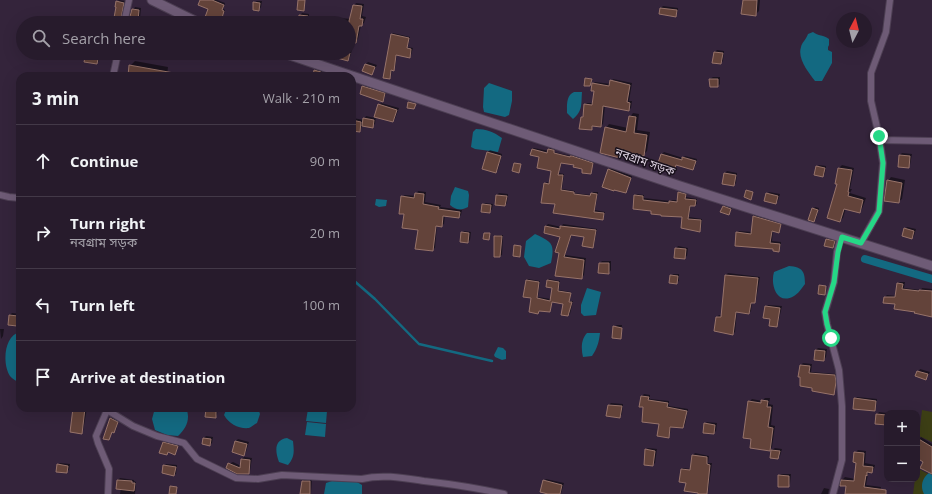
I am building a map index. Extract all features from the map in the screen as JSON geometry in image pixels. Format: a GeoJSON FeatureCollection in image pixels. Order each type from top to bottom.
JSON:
{"type":"FeatureCollection","features":[{"type":"Feature","properties":{"kind":"main road"},"geometry":{"type":"LineString","coordinates":[[152,0],[185,16]]}},
{"type":"Feature","properties":{"kind":"main road","name":"নবগ্রাম সড়ক"},"geometry":{"type":"LineString","coordinates":[[305,60],[340,72]]}},
{"type":"Feature","properties":{"kind":"main road","name":"নবগ্রাম সড়ক"},"geometry":{"type":"LineString","coordinates":[[356,77],[673,184],[932,266]]}},
{"type":"Feature","properties":{"kind":"street"},"geometry":{"type":"LineString","coordinates":[[126,16],[129,0]]}},
{"type":"Feature","properties":{"kind":"street"},"geometry":{"type":"LineString","coordinates":[[861,243],[879,212],[883,163],[880,140],[871,101],[871,73],[886,32],[890,0]]}},
{"type":"Feature","properties":{"kind":"street"},"geometry":{"type":"LineString","coordinates":[[114,72],[116,60]]}},
{"type":"Feature","properties":{"kind":"street"},"geometry":{"type":"LineString","coordinates":[[880,140],[932,141]]}},
{"type":"Feature","properties":{"kind":"street"},"geometry":{"type":"LineString","coordinates":[[0,195],[16,198]]}},
{"type":"Feature","properties":{"kind":"street"},"geometry":{"type":"LineString","coordinates":[[833,494],[842,460],[842,406],[839,370],[825,312],[834,282],[838,252],[842,237]]}},
{"type":"Feature","properties":{"kind":"street"},"geometry":{"type":"LineString","coordinates":[[107,412],[96,436],[107,464],[108,494]]}},
{"type":"Feature","properties":{"kind":"street"},"geometry":{"type":"LineString","coordinates":[[112,412],[133,426],[157,436],[184,443],[197,458],[236,478],[258,479],[282,476],[362,479],[374,476],[402,478],[477,488],[504,494]]}},
{"type":"Feature","properties":{"kind":"green space"},"geometry":{"type":"Polygon","coordinates":[[[922,410],[932,412],[932,442],[920,436],[922,410]]]}},
{"type":"Feature","properties":{"kind":"green space"},"geometry":{"type":"Polygon","coordinates":[[[920,470],[932,476],[932,494],[913,494],[915,482],[920,482],[920,470]]]}},
{"type":"Feature","properties":{"kind":"water"},"geometry":{"type":"Polygon","coordinates":[[[813,32],[829,39],[828,50],[832,52],[832,63],[822,81],[815,81],[804,66],[800,52],[802,44],[808,34],[813,32]]]}},
{"type":"Feature","properties":{"kind":"water"},"geometry":{"type":"Polygon","coordinates":[[[489,83],[512,91],[512,101],[509,115],[505,117],[484,112],[484,88],[489,83]]]}},
{"type":"Feature","properties":{"kind":"water"},"geometry":{"type":"Polygon","coordinates":[[[582,92],[580,110],[573,119],[567,113],[567,107],[568,98],[571,93],[582,92]]]}},
{"type":"Feature","properties":{"kind":"water"},"geometry":{"type":"Polygon","coordinates":[[[476,129],[490,131],[502,138],[498,152],[475,149],[471,147],[473,132],[476,129]]]}},
{"type":"Feature","properties":{"kind":"water"},"geometry":{"type":"Polygon","coordinates":[[[455,187],[468,191],[468,207],[459,209],[450,205],[451,196],[455,187]]]}},
{"type":"Feature","properties":{"kind":"water"},"geometry":{"type":"Polygon","coordinates":[[[376,199],[387,200],[386,206],[379,207],[375,205],[376,199]]]}},
{"type":"Feature","properties":{"kind":"water"},"geometry":{"type":"Polygon","coordinates":[[[535,234],[549,241],[553,251],[551,263],[539,268],[529,266],[524,257],[526,241],[535,234]]]}},
{"type":"Feature","properties":{"kind":"water"},"geometry":{"type":"Polygon","coordinates":[[[789,266],[800,269],[804,273],[805,284],[795,295],[788,298],[783,298],[776,293],[773,277],[774,272],[789,266]]]}},
{"type":"Feature","properties":{"kind":"water"},"geometry":{"type":"Polygon","coordinates":[[[587,288],[601,292],[596,315],[584,316],[581,313],[581,305],[587,288]]]}},
{"type":"Feature","properties":{"kind":"water"},"geometry":{"type":"Polygon","coordinates":[[[587,333],[600,333],[598,345],[592,356],[583,357],[582,344],[587,333]]]}},
{"type":"Feature","properties":{"kind":"water"},"geometry":{"type":"Polygon","coordinates":[[[15,334],[16,381],[7,371],[5,358],[8,344],[15,334]]]}},
{"type":"Feature","properties":{"kind":"water"},"geometry":{"type":"Polygon","coordinates":[[[498,347],[503,348],[506,351],[506,359],[502,360],[495,357],[494,355],[498,347]]]}},
{"type":"Feature","properties":{"kind":"water"},"geometry":{"type":"Polygon","coordinates":[[[154,412],[187,412],[188,416],[187,424],[178,436],[167,435],[155,430],[152,419],[154,412]]]}},
{"type":"Feature","properties":{"kind":"water"},"geometry":{"type":"Polygon","coordinates":[[[225,412],[259,412],[260,414],[257,423],[249,428],[242,428],[235,425],[224,415],[225,412]]]}},
{"type":"Feature","properties":{"kind":"water"},"geometry":{"type":"Polygon","coordinates":[[[308,412],[327,412],[326,423],[306,421],[308,412]]]}},
{"type":"Feature","properties":{"kind":"water"},"geometry":{"type":"Polygon","coordinates":[[[307,422],[326,424],[325,437],[305,435],[307,422]]]}},
{"type":"Feature","properties":{"kind":"water"},"geometry":{"type":"Polygon","coordinates":[[[287,438],[293,441],[294,448],[293,457],[288,465],[279,462],[276,450],[280,441],[287,438]]]}},
{"type":"Feature","properties":{"kind":"water"},"geometry":{"type":"Polygon","coordinates":[[[929,473],[932,475],[932,494],[924,494],[922,483],[929,473]]]}},
{"type":"Feature","properties":{"kind":"water"},"geometry":{"type":"Polygon","coordinates":[[[332,481],[357,482],[362,485],[362,494],[324,494],[326,483],[332,481]]]}},
{"type":"Feature","properties":{"kind":"building"},"geometry":{"type":"Polygon","coordinates":[[[200,0],[212,0],[224,5],[222,10],[224,11],[223,16],[205,16],[208,9],[198,5],[200,0]]]}},
{"type":"Feature","properties":{"kind":"building"},"geometry":{"type":"Polygon","coordinates":[[[298,0],[305,0],[304,11],[297,10],[298,0]]]}},
{"type":"Feature","properties":{"kind":"building"},"geometry":{"type":"Polygon","coordinates":[[[743,0],[757,0],[756,16],[741,14],[743,0]]]}},
{"type":"Feature","properties":{"kind":"building"},"geometry":{"type":"Polygon","coordinates":[[[116,1],[124,3],[121,16],[114,16],[116,1]]]}},
{"type":"Feature","properties":{"kind":"building"},"geometry":{"type":"Polygon","coordinates":[[[253,2],[260,3],[259,11],[253,10],[253,2]]]}},
{"type":"Feature","properties":{"kind":"building"},"geometry":{"type":"Polygon","coordinates":[[[353,5],[362,6],[360,19],[363,19],[362,26],[359,26],[356,43],[356,16],[350,16],[353,5]]]}},
{"type":"Feature","properties":{"kind":"building"},"geometry":{"type":"Polygon","coordinates":[[[660,8],[677,10],[676,17],[659,14],[660,8]]]}},
{"type":"Feature","properties":{"kind":"building"},"geometry":{"type":"Polygon","coordinates":[[[132,9],[139,10],[138,16],[130,16],[132,9]]]}},
{"type":"Feature","properties":{"kind":"building"},"geometry":{"type":"Polygon","coordinates":[[[391,34],[409,38],[407,48],[411,49],[410,58],[396,55],[394,71],[391,70],[390,79],[383,78],[391,34]]]}},
{"type":"Feature","properties":{"kind":"building"},"geometry":{"type":"Polygon","coordinates":[[[714,52],[723,53],[721,64],[712,63],[714,52]]]}},
{"type":"Feature","properties":{"kind":"building"},"geometry":{"type":"Polygon","coordinates":[[[84,60],[98,60],[97,64],[84,62],[84,60]]]}},
{"type":"Feature","properties":{"kind":"building"},"geometry":{"type":"Polygon","coordinates":[[[365,64],[375,67],[372,75],[362,71],[365,64]]]}},
{"type":"Feature","properties":{"kind":"building"},"geometry":{"type":"Polygon","coordinates":[[[129,65],[168,72],[128,72],[129,65]]]}},
{"type":"Feature","properties":{"kind":"building"},"geometry":{"type":"Polygon","coordinates":[[[585,78],[592,79],[590,86],[584,86],[585,78]]]}},
{"type":"Feature","properties":{"kind":"building"},"geometry":{"type":"Polygon","coordinates":[[[709,79],[718,79],[718,87],[710,87],[709,79]]]}},
{"type":"Feature","properties":{"kind":"building"},"geometry":{"type":"Polygon","coordinates":[[[610,80],[630,85],[627,102],[630,103],[629,111],[603,106],[601,127],[592,126],[592,130],[579,129],[581,117],[583,117],[584,104],[592,105],[594,91],[591,91],[592,83],[609,86],[610,80]]]}},
{"type":"Feature","properties":{"kind":"building"},"geometry":{"type":"Polygon","coordinates":[[[362,86],[385,93],[383,102],[360,94],[362,86]]]}},
{"type":"Feature","properties":{"kind":"building"},"geometry":{"type":"Polygon","coordinates":[[[408,102],[416,104],[414,109],[407,108],[408,102]]]}},
{"type":"Feature","properties":{"kind":"building"},"geometry":{"type":"Polygon","coordinates":[[[378,104],[397,110],[393,122],[374,117],[378,104]]]}},
{"type":"Feature","properties":{"kind":"building"},"geometry":{"type":"Polygon","coordinates":[[[629,116],[636,117],[634,133],[647,135],[644,156],[621,152],[620,158],[600,153],[605,127],[626,132],[629,116]]]}},
{"type":"Feature","properties":{"kind":"building"},"geometry":{"type":"Polygon","coordinates":[[[363,118],[374,120],[373,128],[362,126],[363,118]]]}},
{"type":"Feature","properties":{"kind":"building"},"geometry":{"type":"Polygon","coordinates":[[[356,121],[361,122],[360,132],[356,132],[356,121]]]}},
{"type":"Feature","properties":{"kind":"building"},"geometry":{"type":"Polygon","coordinates":[[[532,149],[547,153],[548,149],[554,150],[554,153],[570,157],[572,156],[593,163],[591,174],[582,173],[582,169],[573,167],[574,165],[561,163],[558,175],[563,175],[561,190],[574,192],[574,194],[590,196],[591,193],[597,194],[594,212],[604,213],[603,220],[553,213],[555,204],[541,203],[544,183],[549,184],[551,171],[537,168],[539,157],[530,155],[532,149]]]}},
{"type":"Feature","properties":{"kind":"building"},"geometry":{"type":"Polygon","coordinates":[[[487,152],[501,156],[496,173],[482,169],[487,152]]]}},
{"type":"Feature","properties":{"kind":"building"},"geometry":{"type":"Polygon","coordinates":[[[661,154],[682,160],[682,157],[696,161],[693,170],[676,165],[675,168],[658,163],[661,154]]]}},
{"type":"Feature","properties":{"kind":"building"},"geometry":{"type":"Polygon","coordinates":[[[899,155],[910,156],[909,168],[898,167],[899,155]]]}},
{"type":"Feature","properties":{"kind":"building"},"geometry":{"type":"Polygon","coordinates":[[[514,163],[521,164],[519,173],[512,171],[514,163]]]}},
{"type":"Feature","properties":{"kind":"building"},"geometry":{"type":"Polygon","coordinates":[[[816,166],[825,168],[823,177],[814,175],[816,166]]]}},
{"type":"Feature","properties":{"kind":"building"},"geometry":{"type":"Polygon","coordinates":[[[838,168],[852,170],[848,196],[863,200],[860,213],[844,209],[840,222],[827,218],[837,184],[835,184],[838,168]]]}},
{"type":"Feature","properties":{"kind":"building"},"geometry":{"type":"Polygon","coordinates":[[[608,169],[631,178],[626,193],[602,187],[608,169]]]}},
{"type":"Feature","properties":{"kind":"building"},"geometry":{"type":"Polygon","coordinates":[[[724,173],[736,175],[734,186],[722,184],[724,173]]]}},
{"type":"Feature","properties":{"kind":"building"},"geometry":{"type":"Polygon","coordinates":[[[887,180],[902,183],[899,203],[884,201],[887,180]]]}},
{"type":"Feature","properties":{"kind":"building"},"geometry":{"type":"Polygon","coordinates":[[[746,190],[753,192],[751,200],[744,197],[746,190]]]}},
{"type":"Feature","properties":{"kind":"building"},"geometry":{"type":"Polygon","coordinates":[[[678,192],[686,194],[685,199],[696,200],[695,206],[690,206],[688,219],[701,220],[700,232],[681,228],[682,217],[661,216],[651,214],[651,211],[633,209],[634,195],[643,196],[643,200],[669,203],[669,201],[677,202],[678,192]]]}},
{"type":"Feature","properties":{"kind":"building"},"geometry":{"type":"Polygon","coordinates":[[[415,193],[424,194],[423,204],[439,207],[438,209],[460,212],[459,218],[443,216],[442,227],[436,226],[433,251],[415,249],[418,230],[402,228],[404,214],[399,214],[401,196],[414,198],[415,193]]]}},
{"type":"Feature","properties":{"kind":"building"},"geometry":{"type":"Polygon","coordinates":[[[766,193],[778,196],[776,204],[764,201],[766,193]]]}},
{"type":"Feature","properties":{"kind":"building"},"geometry":{"type":"Polygon","coordinates":[[[496,195],[507,196],[505,206],[495,205],[496,195]]]}},
{"type":"Feature","properties":{"kind":"building"},"geometry":{"type":"Polygon","coordinates":[[[482,204],[491,205],[490,213],[481,212],[482,204]]]}},
{"type":"Feature","properties":{"kind":"building"},"geometry":{"type":"Polygon","coordinates":[[[723,206],[731,209],[729,215],[720,212],[723,206]]]}},
{"type":"Feature","properties":{"kind":"building"},"geometry":{"type":"Polygon","coordinates":[[[812,208],[818,210],[814,222],[808,220],[812,208]]]}},
{"type":"Feature","properties":{"kind":"building"},"geometry":{"type":"Polygon","coordinates":[[[753,216],[781,224],[779,233],[772,231],[770,243],[780,244],[779,252],[773,251],[773,249],[735,246],[736,232],[751,234],[753,216]]]}},
{"type":"Feature","properties":{"kind":"building"},"geometry":{"type":"Polygon","coordinates":[[[545,226],[560,229],[560,226],[596,230],[593,248],[582,246],[584,237],[571,235],[564,257],[584,260],[582,279],[555,276],[559,253],[555,252],[560,237],[544,233],[545,226]]]}},
{"type":"Feature","properties":{"kind":"building"},"geometry":{"type":"Polygon","coordinates":[[[904,228],[914,231],[912,239],[902,236],[904,228]]]}},
{"type":"Feature","properties":{"kind":"building"},"geometry":{"type":"Polygon","coordinates":[[[461,232],[469,233],[468,243],[460,242],[461,232]]]}},
{"type":"Feature","properties":{"kind":"building"},"geometry":{"type":"Polygon","coordinates":[[[484,233],[490,233],[489,240],[483,239],[484,233]]]}},
{"type":"Feature","properties":{"kind":"building"},"geometry":{"type":"Polygon","coordinates":[[[494,236],[502,236],[500,257],[494,257],[494,236]]]}},
{"type":"Feature","properties":{"kind":"building"},"geometry":{"type":"Polygon","coordinates":[[[826,239],[835,241],[833,248],[824,246],[826,239]]]}},
{"type":"Feature","properties":{"kind":"building"},"geometry":{"type":"Polygon","coordinates":[[[514,245],[521,246],[520,257],[513,256],[514,245]]]}},
{"type":"Feature","properties":{"kind":"building"},"geometry":{"type":"Polygon","coordinates":[[[675,248],[686,249],[685,259],[674,258],[675,248]]]}},
{"type":"Feature","properties":{"kind":"building"},"geometry":{"type":"Polygon","coordinates":[[[599,263],[609,263],[609,274],[598,273],[599,263]]]}},
{"type":"Feature","properties":{"kind":"building"},"geometry":{"type":"Polygon","coordinates":[[[670,275],[678,276],[677,284],[669,283],[670,275]]]}},
{"type":"Feature","properties":{"kind":"building"},"geometry":{"type":"Polygon","coordinates":[[[725,275],[758,278],[755,303],[751,303],[749,314],[736,312],[733,335],[714,331],[716,317],[721,317],[725,275]]]}},
{"type":"Feature","properties":{"kind":"building"},"geometry":{"type":"Polygon","coordinates":[[[526,280],[539,282],[537,298],[550,301],[552,288],[546,287],[547,280],[559,282],[558,291],[571,293],[569,302],[572,302],[568,316],[561,315],[563,304],[552,302],[550,312],[539,311],[538,314],[529,312],[531,298],[523,297],[526,280]]]}},
{"type":"Feature","properties":{"kind":"building"},"geometry":{"type":"Polygon","coordinates":[[[897,283],[903,284],[902,289],[932,291],[932,317],[914,313],[915,312],[894,309],[895,304],[883,303],[884,297],[895,297],[897,283]]]}},
{"type":"Feature","properties":{"kind":"building"},"geometry":{"type":"Polygon","coordinates":[[[819,285],[826,286],[825,295],[818,294],[819,285]]]}},
{"type":"Feature","properties":{"kind":"building"},"geometry":{"type":"Polygon","coordinates":[[[765,306],[780,308],[777,327],[769,326],[770,319],[763,318],[765,306]]]}},
{"type":"Feature","properties":{"kind":"building"},"geometry":{"type":"Polygon","coordinates":[[[9,315],[16,316],[16,326],[8,325],[9,315]]]}},
{"type":"Feature","properties":{"kind":"building"},"geometry":{"type":"Polygon","coordinates":[[[613,326],[622,328],[621,339],[612,338],[613,326]]]}},
{"type":"Feature","properties":{"kind":"building"},"geometry":{"type":"Polygon","coordinates":[[[815,350],[825,351],[824,361],[814,360],[815,350]]]}},
{"type":"Feature","properties":{"kind":"building"},"geometry":{"type":"Polygon","coordinates":[[[800,365],[810,366],[809,373],[835,375],[836,382],[834,395],[812,391],[812,388],[800,386],[800,377],[798,377],[800,365]]]}},
{"type":"Feature","properties":{"kind":"building"},"geometry":{"type":"Polygon","coordinates":[[[917,371],[928,374],[926,380],[915,376],[917,371]]]}},
{"type":"Feature","properties":{"kind":"building"},"geometry":{"type":"Polygon","coordinates":[[[641,396],[649,397],[648,400],[668,403],[667,407],[687,411],[683,428],[670,427],[669,438],[657,436],[659,424],[642,422],[643,407],[639,407],[641,396]]]}},
{"type":"Feature","properties":{"kind":"building"},"geometry":{"type":"Polygon","coordinates":[[[854,398],[876,401],[875,411],[853,409],[854,398]]]}},
{"type":"Feature","properties":{"kind":"building"},"geometry":{"type":"Polygon","coordinates":[[[761,400],[768,401],[767,407],[771,407],[768,427],[773,428],[770,451],[750,448],[751,439],[743,438],[748,401],[761,403],[761,400]]]}},
{"type":"Feature","properties":{"kind":"building"},"geometry":{"type":"Polygon","coordinates":[[[608,405],[622,406],[620,418],[606,416],[608,405]]]}},
{"type":"Feature","properties":{"kind":"building"},"geometry":{"type":"Polygon","coordinates":[[[72,412],[85,412],[82,434],[70,432],[72,412]]]}},
{"type":"Feature","properties":{"kind":"building"},"geometry":{"type":"Polygon","coordinates":[[[206,412],[216,412],[216,418],[205,417],[206,412]]]}},
{"type":"Feature","properties":{"kind":"building"},"geometry":{"type":"Polygon","coordinates":[[[876,414],[884,415],[884,425],[875,424],[876,414]]]}},
{"type":"Feature","properties":{"kind":"building"},"geometry":{"type":"Polygon","coordinates":[[[110,418],[118,422],[114,433],[112,432],[109,440],[103,439],[110,418]]]}},
{"type":"Feature","properties":{"kind":"building"},"geometry":{"type":"Polygon","coordinates":[[[704,423],[715,425],[714,434],[703,433],[704,423]]]}},
{"type":"Feature","properties":{"kind":"building"},"geometry":{"type":"Polygon","coordinates":[[[203,438],[211,439],[210,446],[202,444],[203,438]]]}},
{"type":"Feature","properties":{"kind":"building"},"geometry":{"type":"Polygon","coordinates":[[[920,440],[932,447],[932,474],[920,468],[923,462],[920,460],[920,440]]]}},
{"type":"Feature","properties":{"kind":"building"},"geometry":{"type":"Polygon","coordinates":[[[235,441],[247,444],[244,456],[232,452],[235,441]]]}},
{"type":"Feature","properties":{"kind":"building"},"geometry":{"type":"Polygon","coordinates":[[[163,442],[178,446],[175,455],[168,452],[167,455],[159,453],[163,442]]]}},
{"type":"Feature","properties":{"kind":"building"},"geometry":{"type":"Polygon","coordinates":[[[645,449],[655,451],[653,466],[644,465],[645,449]]]}},
{"type":"Feature","properties":{"kind":"building"},"geometry":{"type":"Polygon","coordinates":[[[771,450],[780,451],[778,459],[770,458],[771,450]]]}},
{"type":"Feature","properties":{"kind":"building"},"geometry":{"type":"Polygon","coordinates":[[[854,452],[864,453],[863,466],[873,467],[872,473],[867,472],[864,487],[886,490],[886,494],[845,494],[846,486],[840,486],[840,484],[841,480],[854,481],[856,463],[853,462],[854,452]]]}},
{"type":"Feature","properties":{"kind":"building"},"geometry":{"type":"Polygon","coordinates":[[[692,455],[707,457],[707,464],[710,465],[707,494],[684,491],[686,483],[679,482],[681,469],[690,470],[692,455]]]}},
{"type":"Feature","properties":{"kind":"building"},"geometry":{"type":"Polygon","coordinates":[[[241,459],[250,460],[249,474],[237,474],[226,468],[228,463],[240,468],[241,459]]]}},
{"type":"Feature","properties":{"kind":"building"},"geometry":{"type":"Polygon","coordinates":[[[57,464],[68,466],[67,473],[56,472],[57,464]]]}},
{"type":"Feature","properties":{"kind":"building"},"geometry":{"type":"Polygon","coordinates":[[[163,465],[176,467],[174,476],[162,473],[163,465]]]}},
{"type":"Feature","properties":{"kind":"building"},"geometry":{"type":"Polygon","coordinates":[[[778,475],[789,476],[789,487],[778,487],[778,475]]]}},
{"type":"Feature","properties":{"kind":"building"},"geometry":{"type":"Polygon","coordinates":[[[117,480],[132,481],[132,483],[135,483],[134,491],[116,489],[117,480]]]}},
{"type":"Feature","properties":{"kind":"building"},"geometry":{"type":"Polygon","coordinates":[[[543,480],[562,485],[560,494],[540,492],[543,480]]]}},
{"type":"Feature","properties":{"kind":"building"},"geometry":{"type":"Polygon","coordinates":[[[302,481],[310,481],[310,494],[300,494],[302,481]]]}},
{"type":"Feature","properties":{"kind":"building"},"geometry":{"type":"Polygon","coordinates":[[[170,486],[177,487],[176,494],[169,494],[170,486]]]}},
{"type":"Feature","properties":{"kind":"waterway"},"geometry":{"type":"LineString","coordinates":[[865,259],[932,279]]}},
{"type":"Feature","properties":{"kind":"waterway"},"geometry":{"type":"LineString","coordinates":[[356,282],[375,299],[419,344],[492,361]]}},
{"type":"Feature","properties":{"kind":"route"},"geometry":{"type":"LineString","coordinates":[[831,338],[825,312],[834,282],[840,242],[842,237],[861,243],[879,212],[883,163],[879,136]]}}]}
